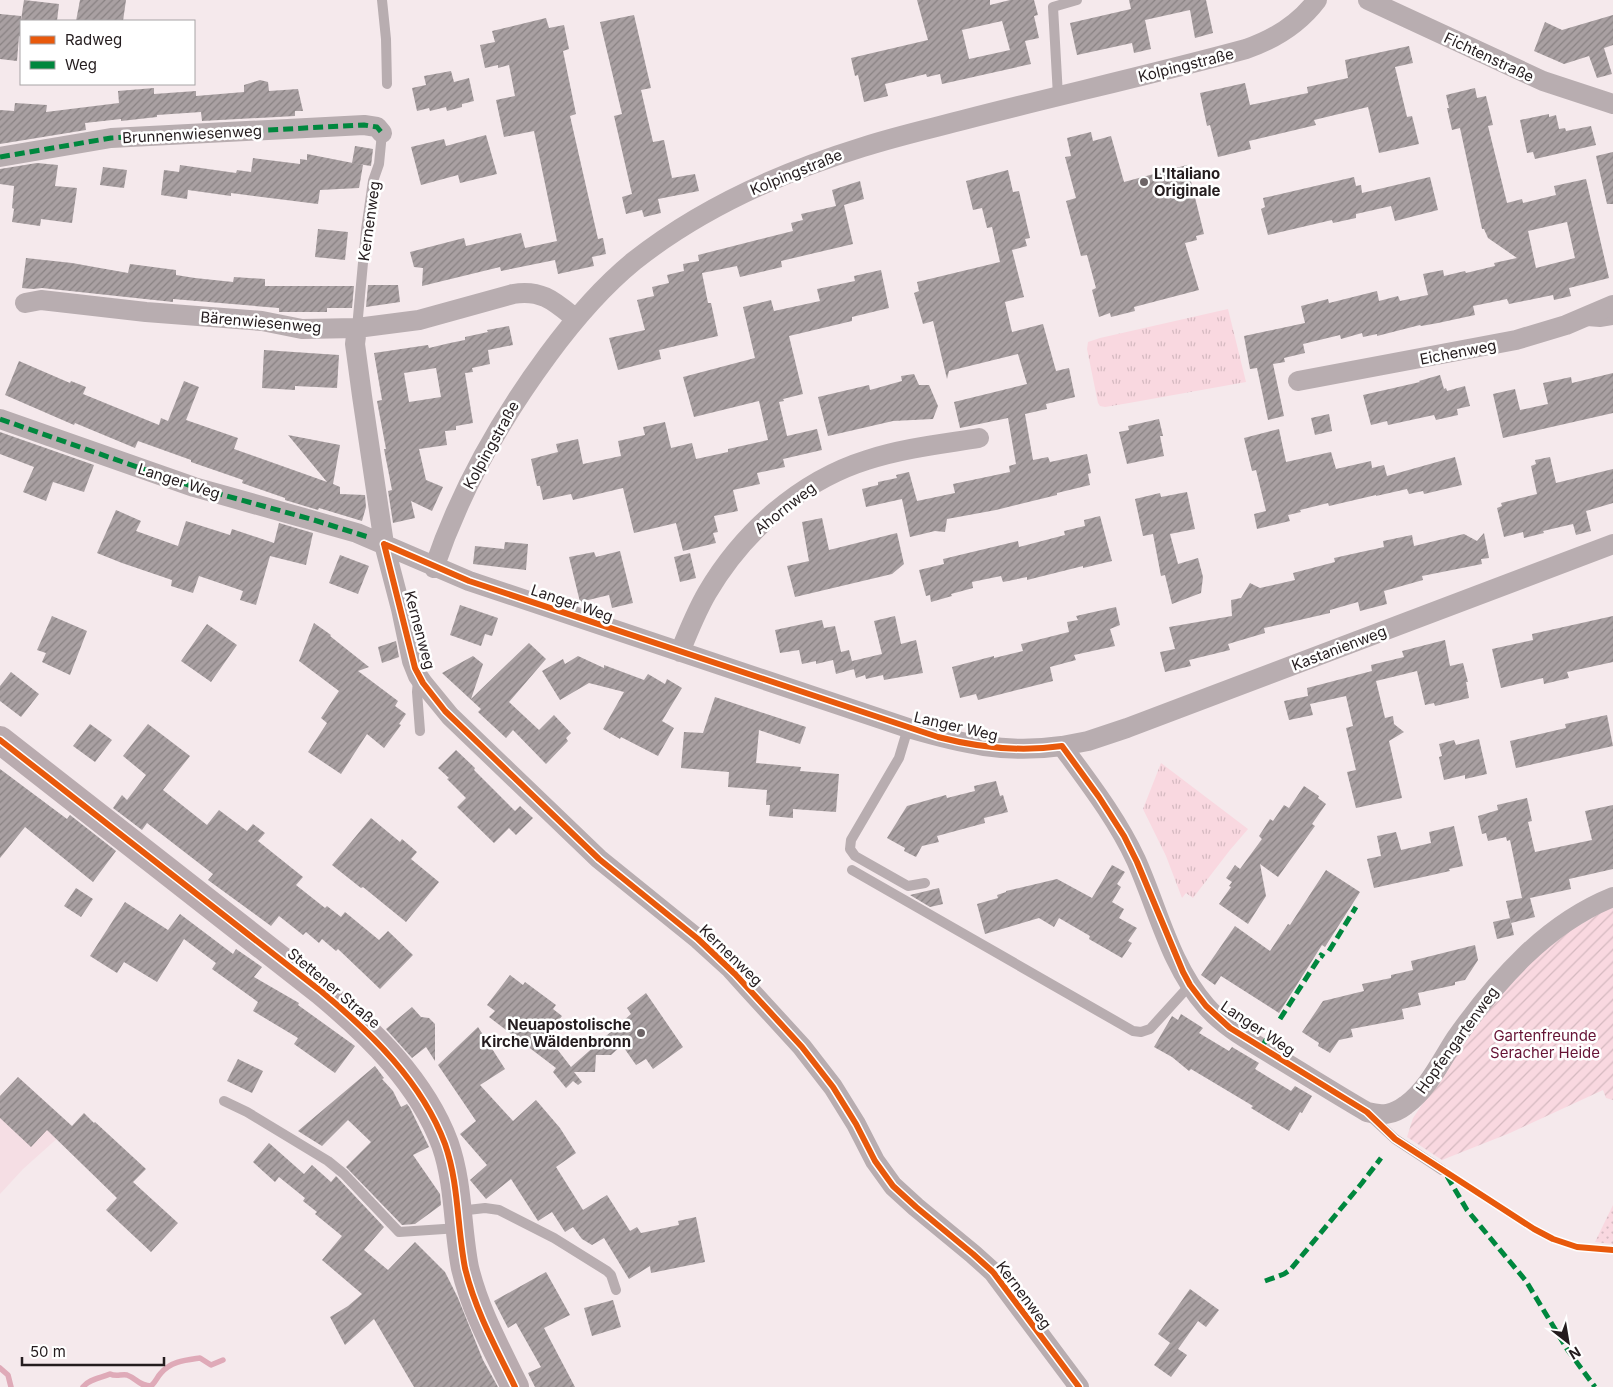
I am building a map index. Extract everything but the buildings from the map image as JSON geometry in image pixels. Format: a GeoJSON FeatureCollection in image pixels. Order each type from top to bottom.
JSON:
{"type":"FeatureCollection","features":[{"type":"Feature","properties":{"kind":"street","name":"Kolpingstraße"},"geometry":{"type":"LineString","coordinates":[[434,568],[443,541],[465,492],[495,434],[531,378],[576,319],[613,280],[657,244],[706,214],[759,186],[799,169],[866,146],[1258,45],[1291,27],[1310,10],[1317,0]]}},
{"type":"Feature","properties":{"kind":"street","name":"Fichtenstraße"},"geometry":{"type":"LineString","coordinates":[[1368,0],[1543,82],[1613,104]]}},
{"type":"Feature","properties":{"kind":"street","name":"Brunnenwiesenweg"},"geometry":{"type":"LineString","coordinates":[[0,157],[87,141],[131,136],[364,125],[377,127],[382,133]]}},
{"type":"Feature","properties":{"kind":"street","name":"Bärenwiesenweg"},"geometry":{"type":"LineString","coordinates":[[25,303],[41,300],[146,312],[262,321],[302,329],[357,328],[418,320],[521,292],[542,295],[576,319]]}},
{"type":"Feature","properties":{"kind":"street","name":"Eichenweg"},"geometry":{"type":"LineString","coordinates":[[1298,381],[1516,340],[1550,331],[1613,305]]}},
{"type":"Feature","properties":{"kind":"street","name":"Kernenweg"},"geometry":{"type":"LineString","coordinates":[[357,328],[355,344],[360,387],[384,544],[412,661],[418,676],[450,716],[599,859],[698,939],[735,974],[802,1047],[833,1087],[886,1178],[906,1199],[974,1254],[992,1272],[1079,1387]]}},
{"type":"Feature","properties":{"kind":"street","name":"Langer Weg"},"geometry":{"type":"LineString","coordinates":[[0,419],[186,484],[348,530],[384,544],[434,568],[477,584],[908,728],[957,742],[997,749],[1034,749],[1062,746],[1099,796],[1124,836],[1144,877],[1176,958],[1190,985],[1212,1013],[1230,1028],[1367,1112]]}},
{"type":"Feature","properties":{"kind":"street","name":"Ahornweg"},"geometry":{"type":"LineString","coordinates":[[680,652],[700,606],[723,568],[758,527],[794,497],[826,477],[868,460],[892,453],[979,438]]}},
{"type":"Feature","properties":{"kind":"street","name":"Kastanienweg"},"geometry":{"type":"LineString","coordinates":[[1062,746],[1088,741],[1128,728],[1613,544]]}},
{"type":"Feature","properties":{"kind":"street","name":"Stettener Straße"},"geometry":{"type":"LineString","coordinates":[[0,740],[315,986],[368,1032],[403,1074],[422,1101],[439,1131],[452,1170],[465,1265],[473,1297],[489,1335],[515,1387]]}},
{"type":"Feature","properties":{"kind":"street","name":"Hopfengartenweg"},"geometry":{"type":"LineString","coordinates":[[1367,1112],[1386,1115],[1407,1105],[1427,1083],[1472,1016],[1503,977],[1559,928],[1584,911],[1613,897]]}},
{"type":"Feature","properties":{"kind":"lane"},"geometry":{"type":"LineString","coordinates":[[382,0],[386,39],[387,84]]}},
{"type":"Feature","properties":{"kind":"lane"},"geometry":{"type":"LineString","coordinates":[[1058,96],[1053,7],[1077,0]]}},
{"type":"Feature","properties":{"kind":"lane","name":"Kernenweg"},"geometry":{"type":"LineString","coordinates":[[357,328],[366,230],[373,181],[379,164],[382,133]]}},
{"type":"Feature","properties":{"kind":"lane"},"geometry":{"type":"LineString","coordinates":[[1580,320],[1597,322],[1613,320]]}},
{"type":"Feature","properties":{"kind":"lane"},"geometry":{"type":"LineString","coordinates":[[418,676],[417,692],[420,731]]}},
{"type":"Feature","properties":{"kind":"lane"},"geometry":{"type":"LineString","coordinates":[[908,728],[901,754],[851,840],[850,848],[855,856],[908,886],[925,883]]}},
{"type":"Feature","properties":{"kind":"lane"},"geometry":{"type":"LineString","coordinates":[[852,870],[1133,1031],[1142,1032],[1150,1029],[1190,985]]}},
{"type":"Feature","properties":{"kind":"lane"},"geometry":{"type":"LineString","coordinates":[[224,1101],[247,1112],[328,1161],[344,1174],[399,1232],[459,1220],[492,1208],[528,1224],[607,1271],[611,1275],[616,1290]]}},
{"type":"Feature","properties":{"kind":"lane"},"geometry":{"type":"LineString","coordinates":[[1367,1112],[1395,1139],[1442,1170]]}},
{"type":"Feature","properties":{"kind":"shaded area"},"geometry":{"type":"Polygon","coordinates":[[[18,1077],[71,1126],[23,1169],[0,1194],[0,1096],[18,1077]]]}},
{"type":"Feature","properties":{"kind":"green space"},"geometry":{"type":"Polygon","coordinates":[[[1228,309],[1246,382],[1105,407],[1100,406],[1087,349],[1088,342],[1228,309]]]}},
{"type":"Feature","properties":{"kind":"green space"},"geometry":{"type":"Polygon","coordinates":[[[1161,763],[1248,829],[1193,898],[1186,893],[1182,898],[1166,856],[1143,809],[1161,763]]]}},
{"type":"Feature","properties":{"kind":"green space","name":"Gartenfreunde Seracher Heide"},"geometry":{"type":"Polygon","coordinates":[[[1613,906],[1613,1100],[1606,1098],[1603,1090],[1510,1133],[1442,1160],[1407,1137],[1413,1118],[1479,1019],[1534,959],[1572,929],[1613,906]]]}},
{"type":"Feature","properties":{"kind":"green space"},"geometry":{"type":"Polygon","coordinates":[[[1613,1205],[1613,1244],[1595,1242],[1613,1205]]]}},
{"type":"Feature","properties":{"kind":"waterway"},"geometry":{"type":"LineString","coordinates":[[83,1387],[92,1380],[110,1374],[127,1375],[143,1385],[151,1386],[165,1369],[184,1360],[200,1358],[211,1365],[223,1360]]}},
{"type":"Feature","properties":{"kind":"waterway"},"geometry":{"type":"LineString","coordinates":[[0,1368],[8,1375],[11,1387]]}},
{"type":"Feature","properties":{"kind":"marked path"},"geometry":{"type":"LineString","coordinates":[[0,157],[111,138],[364,125],[377,127],[382,133]]}},
{"type":"Feature","properties":{"kind":"marked path"},"geometry":{"type":"LineString","coordinates":[[0,419],[194,487],[368,537]]}},
{"type":"Feature","properties":{"kind":"marked path"},"geometry":{"type":"LineString","coordinates":[[1329,951],[1356,907]]}},
{"type":"Feature","properties":{"kind":"marked path"},"geometry":{"type":"LineString","coordinates":[[1280,1019],[1321,955],[1324,957]]}},
{"type":"Feature","properties":{"kind":"marked path"},"geometry":{"type":"LineString","coordinates":[[1261,1048],[1270,1034]]}},
{"type":"Feature","properties":{"kind":"marked path"},"geometry":{"type":"LineString","coordinates":[[1265,1281],[1290,1270],[1381,1158]]}},
{"type":"Feature","properties":{"kind":"marked path"},"geometry":{"type":"LineString","coordinates":[[1447,1176],[1467,1210],[1526,1281],[1567,1349],[1595,1387]]}},
{"type":"Feature","properties":{"kind":"cycle path"},"geometry":{"type":"LineString","coordinates":[[384,544],[469,581],[938,737],[1000,748],[1031,749],[1062,746],[1099,797],[1124,836],[1190,985],[1206,1006],[1230,1028],[1367,1112],[1395,1139],[1534,1229],[1553,1239],[1577,1247],[1613,1250]]}},
{"type":"Feature","properties":{"kind":"cycle path"},"geometry":{"type":"LineString","coordinates":[[384,544],[415,668],[423,683],[445,711],[599,859],[698,939],[735,974],[802,1047],[833,1087],[856,1124],[875,1161],[893,1186],[993,1272],[1079,1387]]}},
{"type":"Feature","properties":{"kind":"cycle path"},"geometry":{"type":"LineString","coordinates":[[0,740],[322,992],[359,1024],[409,1079],[435,1121],[445,1144],[453,1174],[462,1253],[469,1284],[487,1329],[515,1387]]}},
{"type":"Feature","properties":{"kind":"place","name":"L'Italiano Originale"},"geometry":{"type":"Point","coordinates":[1144,182]}},
{"type":"Feature","properties":{"kind":"place","name":"Neuapostolische Kirche Wäldenbronn"},"geometry":{"type":"Point","coordinates":[641,1033]}}]}
